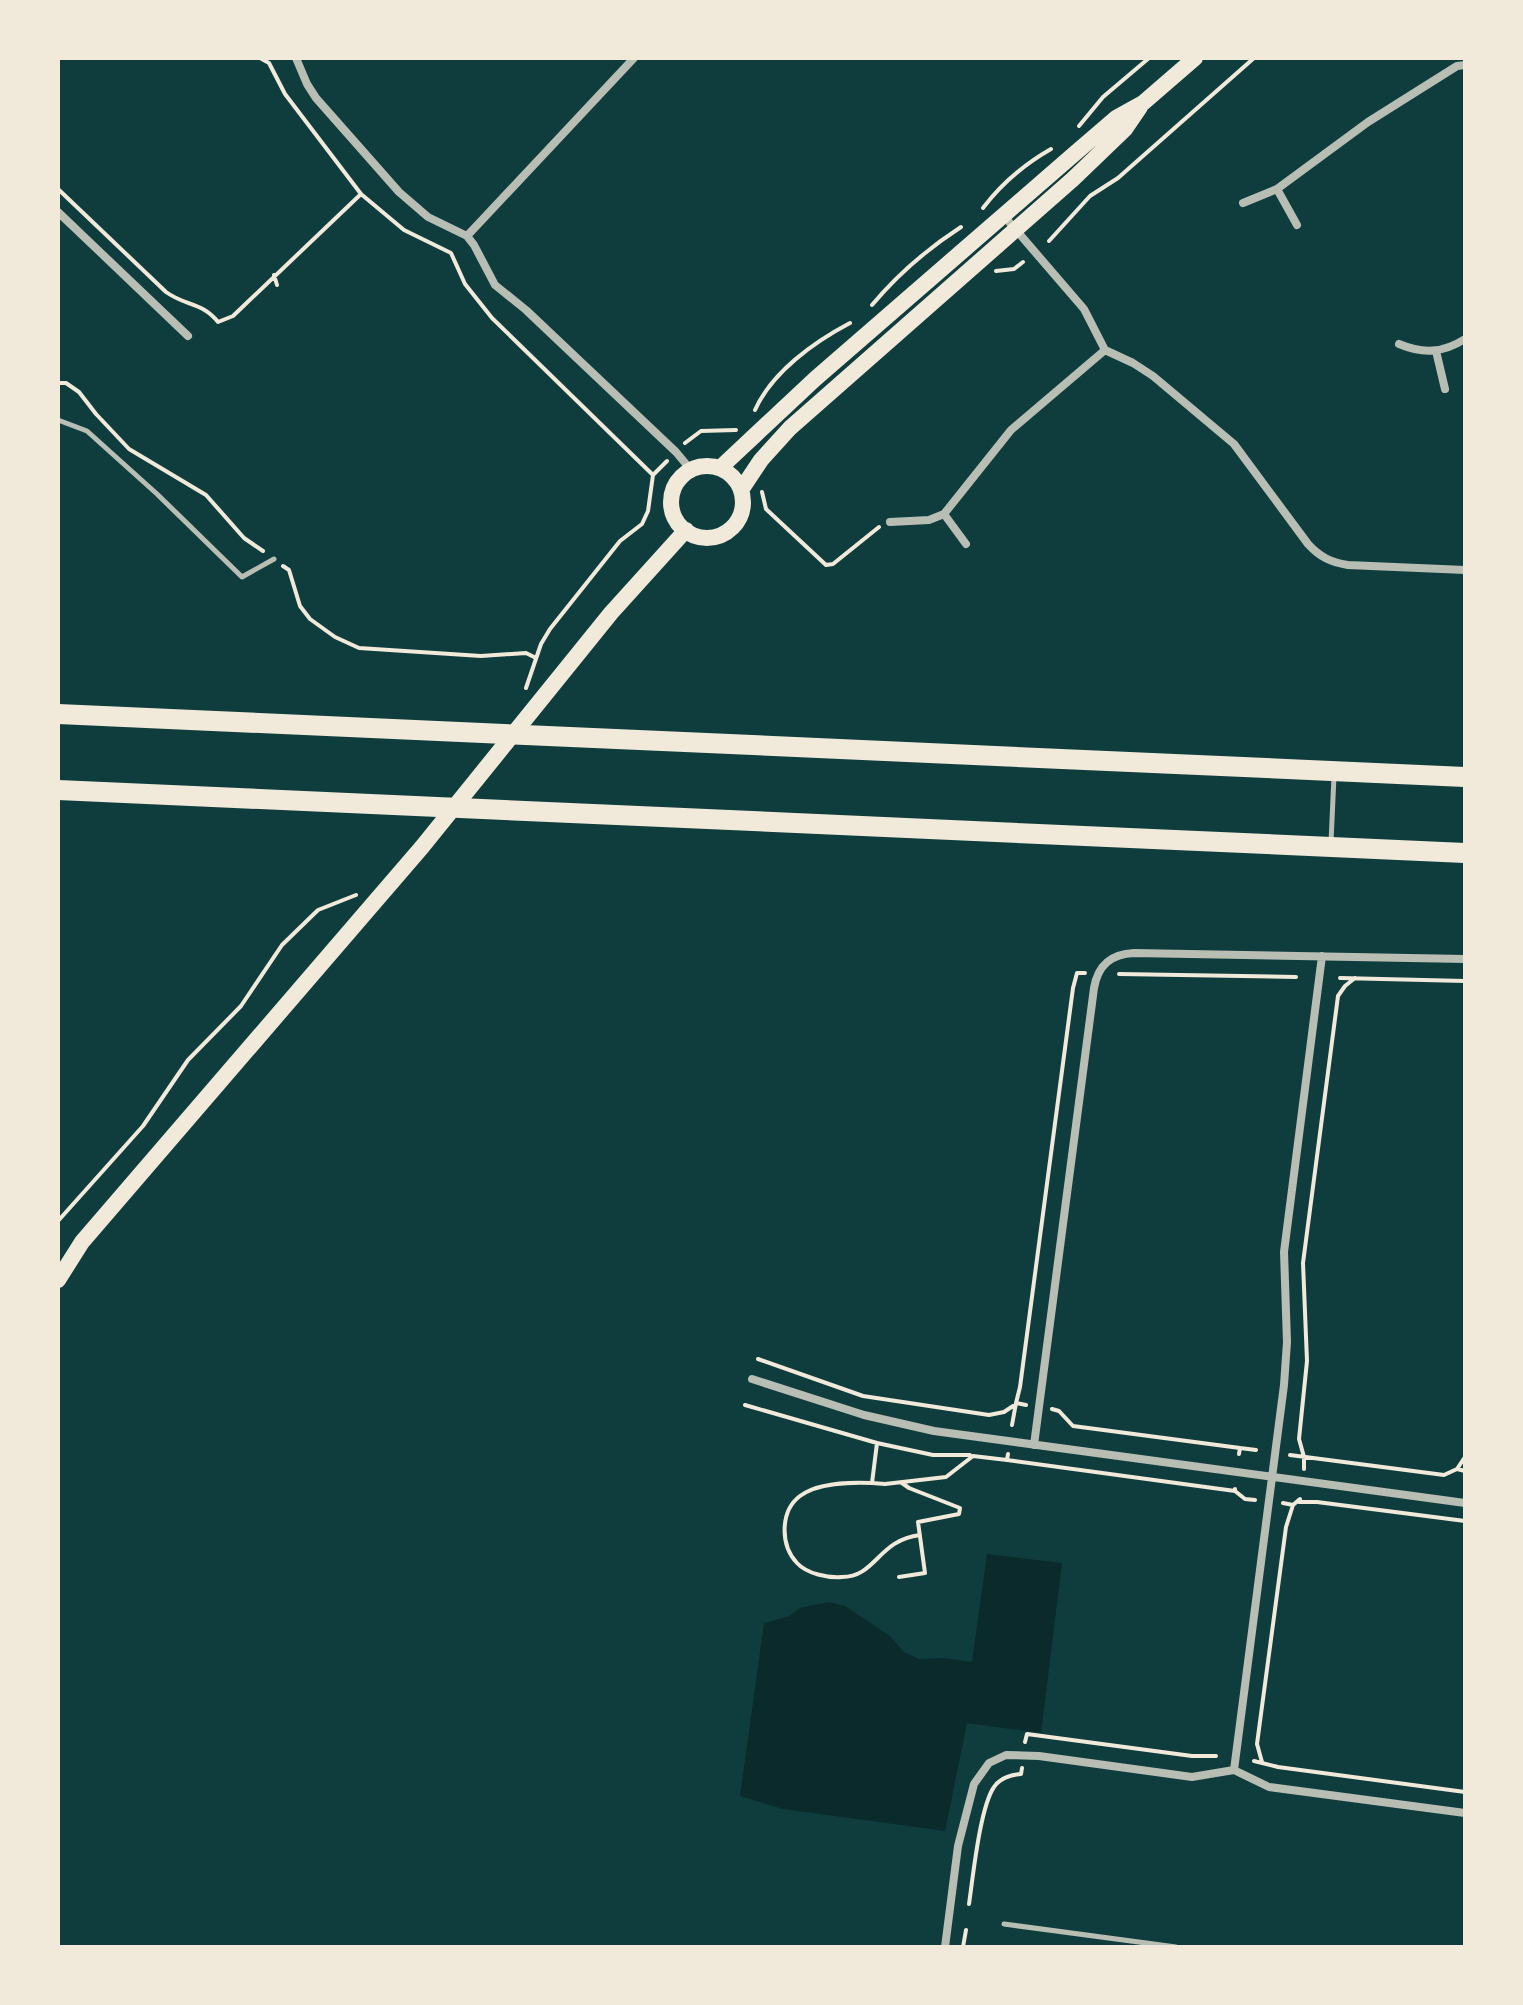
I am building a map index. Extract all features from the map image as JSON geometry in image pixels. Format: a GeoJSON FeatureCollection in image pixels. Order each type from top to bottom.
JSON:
{"type":"FeatureCollection","features":[{"type":"Feature","properties":{"kind":"highway"},"geometry":{"type":"LineString","coordinates":[[58,714],[1465,777]]}},
{"type":"Feature","properties":{"kind":"highway"},"geometry":{"type":"LineString","coordinates":[[58,790],[1465,853]]}},
{"type":"Feature","properties":{"kind":"main road"},"geometry":{"type":"LineString","coordinates":[[720,468],[815,379],[1116,118],[1143,103],[1195,58]]}},
{"type":"Feature","properties":{"kind":"main road"},"geometry":{"type":"LineString","coordinates":[[741,490],[761,460],[801,418],[1017,230],[1125,129],[1143,103]]}},
{"type":"Feature","properties":{"kind":"main road"},"geometry":{"type":"LineString","coordinates":[[700,466],[720,468],[729,473],[741,490],[742,512],[729,531],[707,537],[686,530],[673,511],[672,499],[681,477],[691,470],[700,466]]}},
{"type":"Feature","properties":{"kind":"main road"},"geometry":{"type":"LineString","coordinates":[[58,1280],[82,1242],[422,847],[611,613],[686,530]]}},
{"type":"Feature","properties":{"kind":"street"},"geometry":{"type":"LineString","coordinates":[[296,58],[316,98],[399,192],[428,217],[467,236],[495,285],[535,318],[676,452],[691,470]]}},
{"type":"Feature","properties":{"kind":"street"},"geometry":{"type":"LineString","coordinates":[[467,236],[634,58]]}},
{"type":"Feature","properties":{"kind":"street"},"geometry":{"type":"LineString","coordinates":[[1243,203],[1277,189],[1368,122],[1457,66],[1465,65]]}},
{"type":"Feature","properties":{"kind":"street"},"geometry":{"type":"LineString","coordinates":[[1277,189],[1297,225]]}},
{"type":"Feature","properties":{"kind":"street"},"geometry":{"type":"LineString","coordinates":[[58,212],[188,336]]}},
{"type":"Feature","properties":{"kind":"street"},"geometry":{"type":"LineString","coordinates":[[1004,216],[1084,309],[1105,350],[1153,376],[1234,444],[1320,556],[1348,565],[1465,570]]}},
{"type":"Feature","properties":{"kind":"street"},"geometry":{"type":"LineString","coordinates":[[1399,344],[1425,353],[1449,349],[1465,339]]}},
{"type":"Feature","properties":{"kind":"street"},"geometry":{"type":"LineString","coordinates":[[890,522],[929,520],[944,514],[1011,430],[1105,350]]}},
{"type":"Feature","properties":{"kind":"street"},"geometry":{"type":"LineString","coordinates":[[1436,351],[1445,389]]}},
{"type":"Feature","properties":{"kind":"street"},"geometry":{"type":"LineString","coordinates":[[944,514],[966,544]]}},
{"type":"Feature","properties":{"kind":"street"},"geometry":{"type":"LineString","coordinates":[[1034,1445],[1098,973],[1113,957],[1134,953],[1465,959]]}},
{"type":"Feature","properties":{"kind":"street"},"geometry":{"type":"LineString","coordinates":[[1234,1770],[1286,1364],[1285,1241],[1322,956]]}},
{"type":"Feature","properties":{"kind":"street"},"geometry":{"type":"LineString","coordinates":[[752,1379],[899,1425],[1465,1503]]}},
{"type":"Feature","properties":{"kind":"street"},"geometry":{"type":"LineString","coordinates":[[945,1947],[964,1820],[974,1784],[989,1763],[1006,1755],[1020,1754],[1192,1777],[1234,1770],[1269,1787],[1465,1813]]}},
{"type":"Feature","properties":{"kind":"lane"},"geometry":{"type":"LineString","coordinates":[[58,420],[87,431],[242,577],[274,559]]}},
{"type":"Feature","properties":{"kind":"lane"},"geometry":{"type":"LineString","coordinates":[[1331,847],[1334,771]]}},
{"type":"Feature","properties":{"kind":"lane"},"geometry":{"type":"LineString","coordinates":[[1004,1924],[1176,1947]]}},
{"type":"Feature","properties":{"kind":"path"},"geometry":{"type":"LineString","coordinates":[[260,58],[269,63],[285,94],[361,194],[404,230],[451,253],[465,284],[492,318],[653,475]]}},
{"type":"Feature","properties":{"kind":"path"},"geometry":{"type":"LineString","coordinates":[[1073,132],[1096,104],[1149,58]]}},
{"type":"Feature","properties":{"kind":"path"},"geometry":{"type":"LineString","coordinates":[[1049,241],[1090,196],[1118,178],[1254,58]]}},
{"type":"Feature","properties":{"kind":"path"},"geometry":{"type":"LineString","coordinates":[[981,211],[1000,186],[1031,160],[1052,148]]}},
{"type":"Feature","properties":{"kind":"path"},"geometry":{"type":"LineString","coordinates":[[58,189],[166,292],[179,301],[197,304],[209,311],[218,322],[233,316],[361,194]]}},
{"type":"Feature","properties":{"kind":"path"},"geometry":{"type":"LineString","coordinates":[[866,311],[895,278],[938,241],[972,220]]}},
{"type":"Feature","properties":{"kind":"path"},"geometry":{"type":"LineString","coordinates":[[989,275],[1014,269],[1023,262]]}},
{"type":"Feature","properties":{"kind":"path"},"geometry":{"type":"LineString","coordinates":[[274,275],[277,285]]}},
{"type":"Feature","properties":{"kind":"path"},"geometry":{"type":"LineString","coordinates":[[751,417],[764,392],[779,376],[824,337],[854,322]]}},
{"type":"Feature","properties":{"kind":"path"},"geometry":{"type":"LineString","coordinates":[[58,383],[66,383],[79,392],[129,449],[206,495],[244,538],[289,570],[300,606],[310,619],[335,637],[359,648],[481,656],[526,653],[536,658]]}},
{"type":"Feature","properties":{"kind":"path"},"geometry":{"type":"LineString","coordinates":[[689,439],[701,431],[730,431],[741,427]]}},
{"type":"Feature","properties":{"kind":"path"},"geometry":{"type":"LineString","coordinates":[[523,694],[550,629],[620,541],[646,518],[653,475],[659,468]]}},
{"type":"Feature","properties":{"kind":"path"},"geometry":{"type":"LineString","coordinates":[[765,486],[761,495],[766,509],[826,565],[833,564],[890,522]]}},
{"type":"Feature","properties":{"kind":"path"},"geometry":{"type":"LineString","coordinates":[[58,1221],[143,1126],[188,1060],[241,1006],[282,945],[305,920],[318,910],[363,890]]}},
{"type":"Feature","properties":{"kind":"path"},"geometry":{"type":"LineString","coordinates":[[1012,1425],[1020,1387],[1073,988],[1077,973],[1085,973]]}},
{"type":"Feature","properties":{"kind":"path"},"geometry":{"type":"LineString","coordinates":[[1119,974],[1296,977]]}},
{"type":"Feature","properties":{"kind":"path"},"geometry":{"type":"LineString","coordinates":[[1340,978],[1465,981]]}},
{"type":"Feature","properties":{"kind":"path"},"geometry":{"type":"LineString","coordinates":[[1304,1469],[1299,1439],[1307,1361],[1305,1247],[1338,996],[1355,978]]}},
{"type":"Feature","properties":{"kind":"path"},"geometry":{"type":"LineString","coordinates":[[758,1359],[848,1392],[892,1402],[989,1415],[1004,1412],[1014,1404],[1026,1405]]}},
{"type":"Feature","properties":{"kind":"path"},"geometry":{"type":"LineString","coordinates":[[745,1405],[877,1443],[933,1455],[1007,1460],[1235,1491],[1245,1499],[1255,1500]]}},
{"type":"Feature","properties":{"kind":"path"},"geometry":{"type":"LineString","coordinates":[[1052,1409],[1059,1411],[1073,1426],[1240,1451],[1256,1450]]}},
{"type":"Feature","properties":{"kind":"path"},"geometry":{"type":"LineString","coordinates":[[872,1483],[877,1443]]}},
{"type":"Feature","properties":{"kind":"path"},"geometry":{"type":"LineString","coordinates":[[1007,1460],[1008,1451]]}},
{"type":"Feature","properties":{"kind":"path"},"geometry":{"type":"LineString","coordinates":[[1290,1455],[1444,1475],[1457,1469],[1465,1457]]}},
{"type":"Feature","properties":{"kind":"path"},"geometry":{"type":"LineString","coordinates":[[920,1535],[905,1537],[890,1545],[864,1571],[851,1577],[824,1575],[803,1568],[788,1547],[785,1532],[787,1516],[794,1502],[814,1489],[946,1477],[973,1456]]}},
{"type":"Feature","properties":{"kind":"path"},"geometry":{"type":"LineString","coordinates":[[1457,1469],[1465,1471]]}},
{"type":"Feature","properties":{"kind":"path"},"geometry":{"type":"LineString","coordinates":[[899,1577],[925,1573],[918,1522],[959,1514],[960,1508],[901,1482]]}},
{"type":"Feature","properties":{"kind":"path"},"geometry":{"type":"LineString","coordinates":[[1235,1483],[1235,1491]]}},
{"type":"Feature","properties":{"kind":"path"},"geometry":{"type":"LineString","coordinates":[[1262,1762],[1257,1744],[1286,1527],[1301,1493]]}},
{"type":"Feature","properties":{"kind":"path"},"geometry":{"type":"LineString","coordinates":[[1283,1503],[1317,1502],[1465,1521]]}},
{"type":"Feature","properties":{"kind":"path"},"geometry":{"type":"LineString","coordinates":[[1025,1742],[1027,1734],[1192,1756],[1216,1756]]}},
{"type":"Feature","properties":{"kind":"path"},"geometry":{"type":"LineString","coordinates":[[1254,1761],[1278,1767],[1465,1792]]}},
{"type":"Feature","properties":{"kind":"path"},"geometry":{"type":"LineString","coordinates":[[969,1904],[978,1844],[991,1791],[1005,1777],[1021,1774],[1022,1766]]}},
{"type":"Feature","properties":{"kind":"path"},"geometry":{"type":"LineString","coordinates":[[963,1947],[966,1930]]}},
{"type":"Feature","properties":{"kind":"water"},"geometry":{"type":"Polygon","coordinates":[[[987,1554],[1062,1563],[1041,1733],[967,1723],[945,1831],[783,1809],[740,1796],[764,1623],[789,1616],[800,1608],[829,1602],[845,1606],[890,1636],[904,1652],[919,1659],[944,1658],[972,1662],[987,1554]]]}}]}
